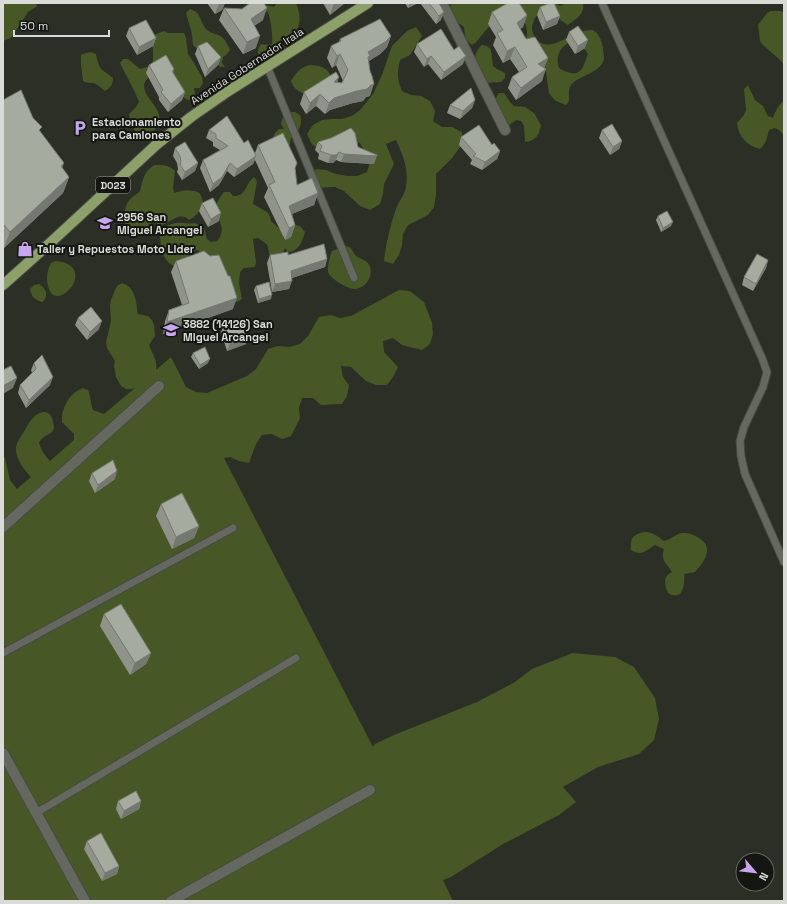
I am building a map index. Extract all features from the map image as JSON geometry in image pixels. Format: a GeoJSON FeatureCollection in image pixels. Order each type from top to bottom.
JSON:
{"type":"FeatureCollection","features":[{"type":"Feature","properties":{"kind":"main road","name":"Avenida Gobernador Irala"},"geometry":{"type":"LineString","coordinates":[[3,285],[50,244],[156,145],[191,116],[267,66],[368,3]]}},
{"type":"Feature","properties":{"kind":"street"},"geometry":{"type":"LineString","coordinates":[[442,3],[505,130]]}},
{"type":"Feature","properties":{"kind":"street"},"geometry":{"type":"LineString","coordinates":[[3,527],[159,386]]}},
{"type":"Feature","properties":{"kind":"street"},"geometry":{"type":"LineString","coordinates":[[3,753],[85,901]]}},
{"type":"Feature","properties":{"kind":"street"},"geometry":{"type":"LineString","coordinates":[[171,901],[370,790]]}},
{"type":"Feature","properties":{"kind":"lane"},"geometry":{"type":"LineString","coordinates":[[602,3],[762,358],[766,372],[763,387],[744,427],[740,441],[741,456],[745,474],[784,562]]}},
{"type":"Feature","properties":{"kind":"lane"},"geometry":{"type":"LineString","coordinates":[[267,66],[354,278]]}},
{"type":"Feature","properties":{"kind":"lane"},"geometry":{"type":"LineString","coordinates":[[3,652],[233,528]]}},
{"type":"Feature","properties":{"kind":"lane"},"geometry":{"type":"LineString","coordinates":[[36,814],[296,658]]}},
{"type":"Feature","properties":{"kind":"green space"},"geometry":{"type":"Polygon","coordinates":[[[3,3],[36,3],[37,6],[28,12],[11,38],[3,41],[3,3]]]}},
{"type":"Feature","properties":{"kind":"green space"},"geometry":{"type":"Polygon","coordinates":[[[256,3],[274,7],[277,3],[296,3],[299,12],[299,23],[295,35],[281,42],[272,49],[267,50],[263,54],[258,54],[258,49],[261,44],[272,44],[272,28],[268,12],[264,11],[256,3]]]}},
{"type":"Feature","properties":{"kind":"green space"},"geometry":{"type":"Polygon","coordinates":[[[451,3],[556,3],[560,6],[567,3],[583,3],[583,10],[581,13],[568,25],[550,13],[539,13],[533,23],[533,33],[536,39],[546,45],[556,43],[579,32],[593,30],[599,36],[602,43],[604,58],[603,63],[595,70],[571,85],[569,91],[569,101],[566,105],[556,101],[549,93],[546,72],[539,57],[524,46],[527,27],[524,21],[494,22],[472,45],[465,35],[464,27],[451,14],[451,3]],[[572,42],[564,46],[560,52],[558,56],[558,64],[559,68],[575,73],[581,70],[588,54],[579,45],[572,42]]]}},
{"type":"Feature","properties":{"kind":"green space"},"geometry":{"type":"Polygon","coordinates":[[[190,9],[197,13],[208,31],[221,36],[226,42],[230,50],[223,57],[222,63],[225,67],[220,67],[213,59],[204,55],[193,45],[192,34],[186,13],[190,9]]]}},
{"type":"Feature","properties":{"kind":"green space"},"geometry":{"type":"Polygon","coordinates":[[[771,11],[781,11],[784,13],[784,64],[760,41],[758,25],[767,13],[771,11]]]}},
{"type":"Feature","properties":{"kind":"green space"},"geometry":{"type":"Polygon","coordinates":[[[416,27],[422,36],[410,55],[400,60],[398,69],[399,83],[402,91],[411,95],[421,96],[430,101],[435,111],[433,121],[442,127],[452,127],[462,132],[463,143],[452,158],[436,174],[436,195],[434,207],[428,215],[408,225],[403,234],[399,255],[393,264],[384,261],[388,235],[397,206],[403,196],[407,180],[405,162],[396,140],[386,144],[394,164],[384,184],[380,204],[370,210],[360,206],[344,191],[335,187],[313,188],[311,178],[316,169],[326,170],[347,176],[357,176],[367,172],[370,162],[360,143],[350,139],[319,150],[311,143],[307,134],[313,125],[322,120],[342,119],[352,116],[360,110],[373,94],[382,75],[392,46],[407,31],[416,27]]]}},
{"type":"Feature","properties":{"kind":"green space"},"geometry":{"type":"Polygon","coordinates":[[[164,31],[168,33],[184,33],[188,54],[202,77],[203,83],[200,88],[194,88],[195,94],[193,99],[188,100],[183,97],[180,86],[152,74],[144,86],[146,93],[159,114],[158,124],[154,131],[146,135],[136,134],[129,114],[139,102],[120,63],[123,59],[128,59],[140,69],[151,66],[153,61],[153,50],[151,39],[154,35],[164,31]]]}},
{"type":"Feature","properties":{"kind":"green space"},"geometry":{"type":"Polygon","coordinates":[[[482,45],[487,46],[491,50],[493,66],[505,73],[505,78],[501,82],[486,83],[478,68],[475,59],[478,50],[482,45]]]}},
{"type":"Feature","properties":{"kind":"green space"},"geometry":{"type":"Polygon","coordinates":[[[91,52],[96,54],[98,64],[101,69],[113,78],[111,86],[105,91],[96,84],[83,81],[81,55],[91,52]]]}},
{"type":"Feature","properties":{"kind":"green space"},"geometry":{"type":"Polygon","coordinates":[[[310,65],[325,68],[331,76],[306,94],[297,90],[291,81],[299,71],[310,65]]]}},
{"type":"Feature","properties":{"kind":"green space"},"geometry":{"type":"Polygon","coordinates":[[[748,85],[755,100],[763,106],[768,116],[773,118],[777,108],[784,100],[784,135],[775,128],[769,130],[765,143],[760,149],[751,146],[744,140],[739,132],[737,123],[744,115],[746,110],[744,89],[748,85]]]}},
{"type":"Feature","properties":{"kind":"green space"},"geometry":{"type":"Polygon","coordinates":[[[499,93],[504,93],[514,106],[525,107],[534,113],[541,125],[538,135],[534,139],[525,142],[524,126],[521,121],[516,120],[508,126],[495,103],[499,93]]]}},
{"type":"Feature","properties":{"kind":"green space"},"geometry":{"type":"Polygon","coordinates":[[[290,112],[295,112],[300,115],[301,125],[298,131],[291,138],[289,148],[271,142],[275,133],[279,129],[284,129],[281,124],[282,120],[290,112]]]}},
{"type":"Feature","properties":{"kind":"green space"},"geometry":{"type":"Polygon","coordinates":[[[155,165],[166,166],[175,171],[173,188],[174,193],[191,190],[199,193],[201,195],[202,207],[195,216],[189,220],[179,217],[162,225],[157,224],[153,220],[143,234],[134,237],[126,227],[124,216],[125,208],[129,200],[140,191],[143,179],[148,170],[155,165]]]}},
{"type":"Feature","properties":{"kind":"green space"},"geometry":{"type":"Polygon","coordinates":[[[254,177],[257,181],[253,204],[267,212],[271,221],[282,231],[284,241],[286,235],[295,225],[300,226],[305,232],[301,242],[295,250],[288,252],[285,248],[283,253],[271,259],[267,245],[258,238],[253,239],[256,262],[255,267],[244,268],[240,272],[239,283],[242,299],[237,302],[233,300],[198,250],[193,251],[177,267],[168,262],[162,252],[160,231],[172,224],[195,223],[204,228],[207,239],[211,242],[217,241],[222,231],[216,210],[218,200],[224,192],[230,192],[233,196],[238,196],[243,192],[254,177]]]}},
{"type":"Feature","properties":{"kind":"green space"},"geometry":{"type":"Polygon","coordinates":[[[345,246],[350,247],[355,255],[368,263],[370,267],[371,271],[369,279],[364,286],[360,288],[353,289],[345,286],[329,275],[328,268],[332,251],[345,246]]]}},
{"type":"Feature","properties":{"kind":"green space"},"geometry":{"type":"Polygon","coordinates":[[[56,261],[69,265],[75,271],[75,279],[72,287],[59,296],[52,294],[47,280],[51,263],[56,261]]]}},
{"type":"Feature","properties":{"kind":"green space"},"geometry":{"type":"Polygon","coordinates":[[[122,283],[127,285],[133,291],[138,314],[148,316],[154,325],[155,336],[149,345],[155,360],[156,370],[171,357],[186,387],[196,392],[207,393],[247,376],[256,369],[268,349],[278,346],[289,347],[300,344],[308,336],[319,317],[330,315],[340,318],[351,316],[399,290],[410,291],[424,302],[432,323],[433,334],[430,344],[422,350],[402,345],[393,338],[383,341],[384,352],[398,367],[387,385],[376,385],[366,381],[351,367],[341,366],[343,377],[349,385],[347,396],[342,404],[321,405],[313,398],[302,398],[299,408],[300,418],[291,436],[282,439],[272,434],[262,435],[256,444],[249,463],[230,457],[224,458],[373,747],[375,744],[394,735],[477,702],[515,682],[532,669],[573,653],[615,657],[634,667],[655,698],[659,719],[654,740],[639,754],[598,767],[563,787],[576,802],[559,815],[503,844],[451,877],[443,880],[453,901],[3,901],[3,455],[10,480],[17,489],[31,477],[18,459],[16,447],[30,422],[36,415],[46,412],[52,419],[54,427],[53,430],[39,443],[43,453],[50,461],[74,440],[74,434],[62,422],[62,417],[67,402],[78,390],[83,388],[88,390],[93,410],[104,414],[135,388],[126,389],[121,386],[116,377],[114,366],[115,361],[107,348],[106,342],[111,321],[111,300],[117,286],[122,283]]]}},
{"type":"Feature","properties":{"kind":"green space"},"geometry":{"type":"Polygon","coordinates":[[[39,284],[46,292],[46,297],[43,302],[32,296],[30,289],[34,285],[39,284]]]}},
{"type":"Feature","properties":{"kind":"green space"},"geometry":{"type":"Polygon","coordinates":[[[645,532],[655,535],[664,541],[681,533],[686,533],[696,536],[704,542],[707,551],[706,555],[695,572],[684,574],[684,584],[680,594],[671,595],[666,589],[665,579],[672,572],[663,559],[664,549],[655,545],[641,553],[631,550],[631,542],[633,537],[645,532]]]}},
{"type":"Feature","properties":{"kind":"building"},"geometry":{"type":"Polygon","coordinates":[[[250,3],[264,3],[267,8],[251,19],[260,36],[247,42],[224,8],[242,9],[250,3]]]}},
{"type":"Feature","properties":{"kind":"building"},"geometry":{"type":"Polygon","coordinates":[[[429,3],[439,3],[444,12],[439,16],[429,3]]]}},
{"type":"Feature","properties":{"kind":"building"},"geometry":{"type":"Polygon","coordinates":[[[508,3],[519,3],[527,15],[517,23],[526,39],[535,37],[548,58],[538,64],[546,69],[521,88],[512,77],[527,67],[515,47],[507,51],[497,33],[503,30],[492,12],[508,3]]]}},
{"type":"Feature","properties":{"kind":"building"},"geometry":{"type":"Polygon","coordinates":[[[554,3],[560,16],[546,22],[540,7],[554,3]]]}},
{"type":"Feature","properties":{"kind":"building"},"geometry":{"type":"Polygon","coordinates":[[[380,19],[391,36],[385,42],[368,52],[370,56],[368,57],[370,71],[374,84],[367,89],[334,98],[329,103],[320,94],[310,103],[304,92],[336,72],[339,77],[334,82],[342,83],[348,70],[340,54],[337,56],[331,46],[341,41],[340,39],[380,19]]]}},
{"type":"Feature","properties":{"kind":"building"},"geometry":{"type":"Polygon","coordinates":[[[146,20],[156,38],[139,47],[129,28],[146,20]]]}},
{"type":"Feature","properties":{"kind":"building"},"geometry":{"type":"Polygon","coordinates":[[[578,26],[588,40],[578,46],[569,32],[578,26]]]}},
{"type":"Feature","properties":{"kind":"building"},"geometry":{"type":"Polygon","coordinates":[[[441,29],[454,50],[459,46],[466,56],[444,72],[431,56],[427,59],[417,44],[441,29]]]}},
{"type":"Feature","properties":{"kind":"building"},"geometry":{"type":"Polygon","coordinates":[[[207,42],[221,57],[208,69],[198,46],[207,42]]]}},
{"type":"Feature","properties":{"kind":"building"},"geometry":{"type":"Polygon","coordinates":[[[166,55],[174,69],[172,71],[185,92],[171,104],[161,92],[163,90],[149,65],[166,55]]]}},
{"type":"Feature","properties":{"kind":"building"},"geometry":{"type":"Polygon","coordinates":[[[471,88],[475,100],[463,111],[450,105],[471,88]]]}},
{"type":"Feature","properties":{"kind":"building"},"geometry":{"type":"Polygon","coordinates":[[[21,90],[33,118],[42,127],[39,130],[64,163],[61,166],[69,177],[10,232],[3,224],[3,100],[21,90]]]}},
{"type":"Feature","properties":{"kind":"building"},"geometry":{"type":"Polygon","coordinates":[[[227,116],[244,143],[248,140],[256,156],[237,169],[230,163],[222,177],[213,184],[203,160],[228,146],[216,138],[216,134],[209,130],[227,116]]]}},
{"type":"Feature","properties":{"kind":"building"},"geometry":{"type":"Polygon","coordinates":[[[612,124],[622,141],[613,147],[602,130],[612,124]]]}},
{"type":"Feature","properties":{"kind":"building"},"geometry":{"type":"Polygon","coordinates":[[[479,125],[492,145],[494,143],[500,151],[485,162],[473,156],[476,154],[461,137],[479,125]]]}},
{"type":"Feature","properties":{"kind":"building"},"geometry":{"type":"Polygon","coordinates":[[[351,128],[355,133],[358,147],[377,156],[344,154],[339,152],[336,155],[331,155],[320,151],[322,146],[318,142],[331,138],[351,128]]]}},
{"type":"Feature","properties":{"kind":"building"},"geometry":{"type":"Polygon","coordinates":[[[283,133],[297,163],[295,168],[297,185],[312,178],[318,193],[289,206],[295,225],[289,228],[269,185],[275,182],[258,145],[283,133]]]}},
{"type":"Feature","properties":{"kind":"building"},"geometry":{"type":"Polygon","coordinates":[[[185,142],[198,163],[185,172],[180,165],[180,156],[175,148],[185,142]]]}},
{"type":"Feature","properties":{"kind":"building"},"geometry":{"type":"Polygon","coordinates":[[[213,198],[221,213],[211,219],[202,203],[213,198]]]}},
{"type":"Feature","properties":{"kind":"building"},"geometry":{"type":"Polygon","coordinates":[[[667,211],[673,222],[663,228],[658,216],[667,211]]]}},
{"type":"Feature","properties":{"kind":"building"},"geometry":{"type":"Polygon","coordinates":[[[324,244],[327,259],[291,271],[292,281],[275,284],[270,255],[288,252],[288,255],[324,244]]]}},
{"type":"Feature","properties":{"kind":"building"},"geometry":{"type":"Polygon","coordinates":[[[204,251],[210,256],[219,255],[228,276],[230,276],[237,298],[167,322],[169,310],[189,303],[176,261],[204,251]]]}},
{"type":"Feature","properties":{"kind":"building"},"geometry":{"type":"Polygon","coordinates":[[[757,254],[768,260],[756,284],[744,277],[757,254]]]}},
{"type":"Feature","properties":{"kind":"building"},"geometry":{"type":"Polygon","coordinates":[[[269,282],[272,295],[259,299],[256,286],[269,282]]]}},
{"type":"Feature","properties":{"kind":"building"},"geometry":{"type":"Polygon","coordinates":[[[91,307],[102,321],[90,332],[78,318],[91,307]]]}},
{"type":"Feature","properties":{"kind":"building"},"geometry":{"type":"Polygon","coordinates":[[[244,319],[248,336],[230,343],[224,324],[244,319]]]}},
{"type":"Feature","properties":{"kind":"building"},"geometry":{"type":"Polygon","coordinates":[[[205,347],[210,359],[200,365],[193,353],[205,347]]]}},
{"type":"Feature","properties":{"kind":"building"},"geometry":{"type":"Polygon","coordinates":[[[42,355],[53,377],[29,400],[20,385],[36,369],[34,363],[42,355]]]}},
{"type":"Feature","properties":{"kind":"building"},"geometry":{"type":"Polygon","coordinates":[[[11,366],[17,378],[3,386],[3,370],[11,366]]]}},
{"type":"Feature","properties":{"kind":"building"},"geometry":{"type":"Polygon","coordinates":[[[113,460],[117,471],[98,485],[92,473],[113,460]]]}},
{"type":"Feature","properties":{"kind":"building"},"geometry":{"type":"Polygon","coordinates":[[[182,493],[199,526],[176,537],[161,504],[182,493]]]}},
{"type":"Feature","properties":{"kind":"building"},"geometry":{"type":"Polygon","coordinates":[[[121,604],[151,653],[135,663],[104,614],[121,604]]]}},
{"type":"Feature","properties":{"kind":"building"},"geometry":{"type":"Polygon","coordinates":[[[136,791],[141,801],[124,811],[118,801],[136,791]]]}},
{"type":"Feature","properties":{"kind":"building"},"geometry":{"type":"Polygon","coordinates":[[[101,833],[119,866],[105,873],[87,841],[101,833]]]}},
{"type":"Feature","properties":{"kind":"place","name":"Estacionamiento para Camiones"},"geometry":{"type":"Point","coordinates":[80,128]}},
{"type":"Feature","properties":{"kind":"place","name":"2956 San Miguel Arcangel"},"geometry":{"type":"Point","coordinates":[105,223]}},
{"type":"Feature","properties":{"kind":"place","name":"Taller y Repuestos Moto Lider"},"geometry":{"type":"Point","coordinates":[25,249]}},
{"type":"Feature","properties":{"kind":"place","name":"3882 (14126) San Miguel Arcangel"},"geometry":{"type":"Point","coordinates":[171,330]}}]}
